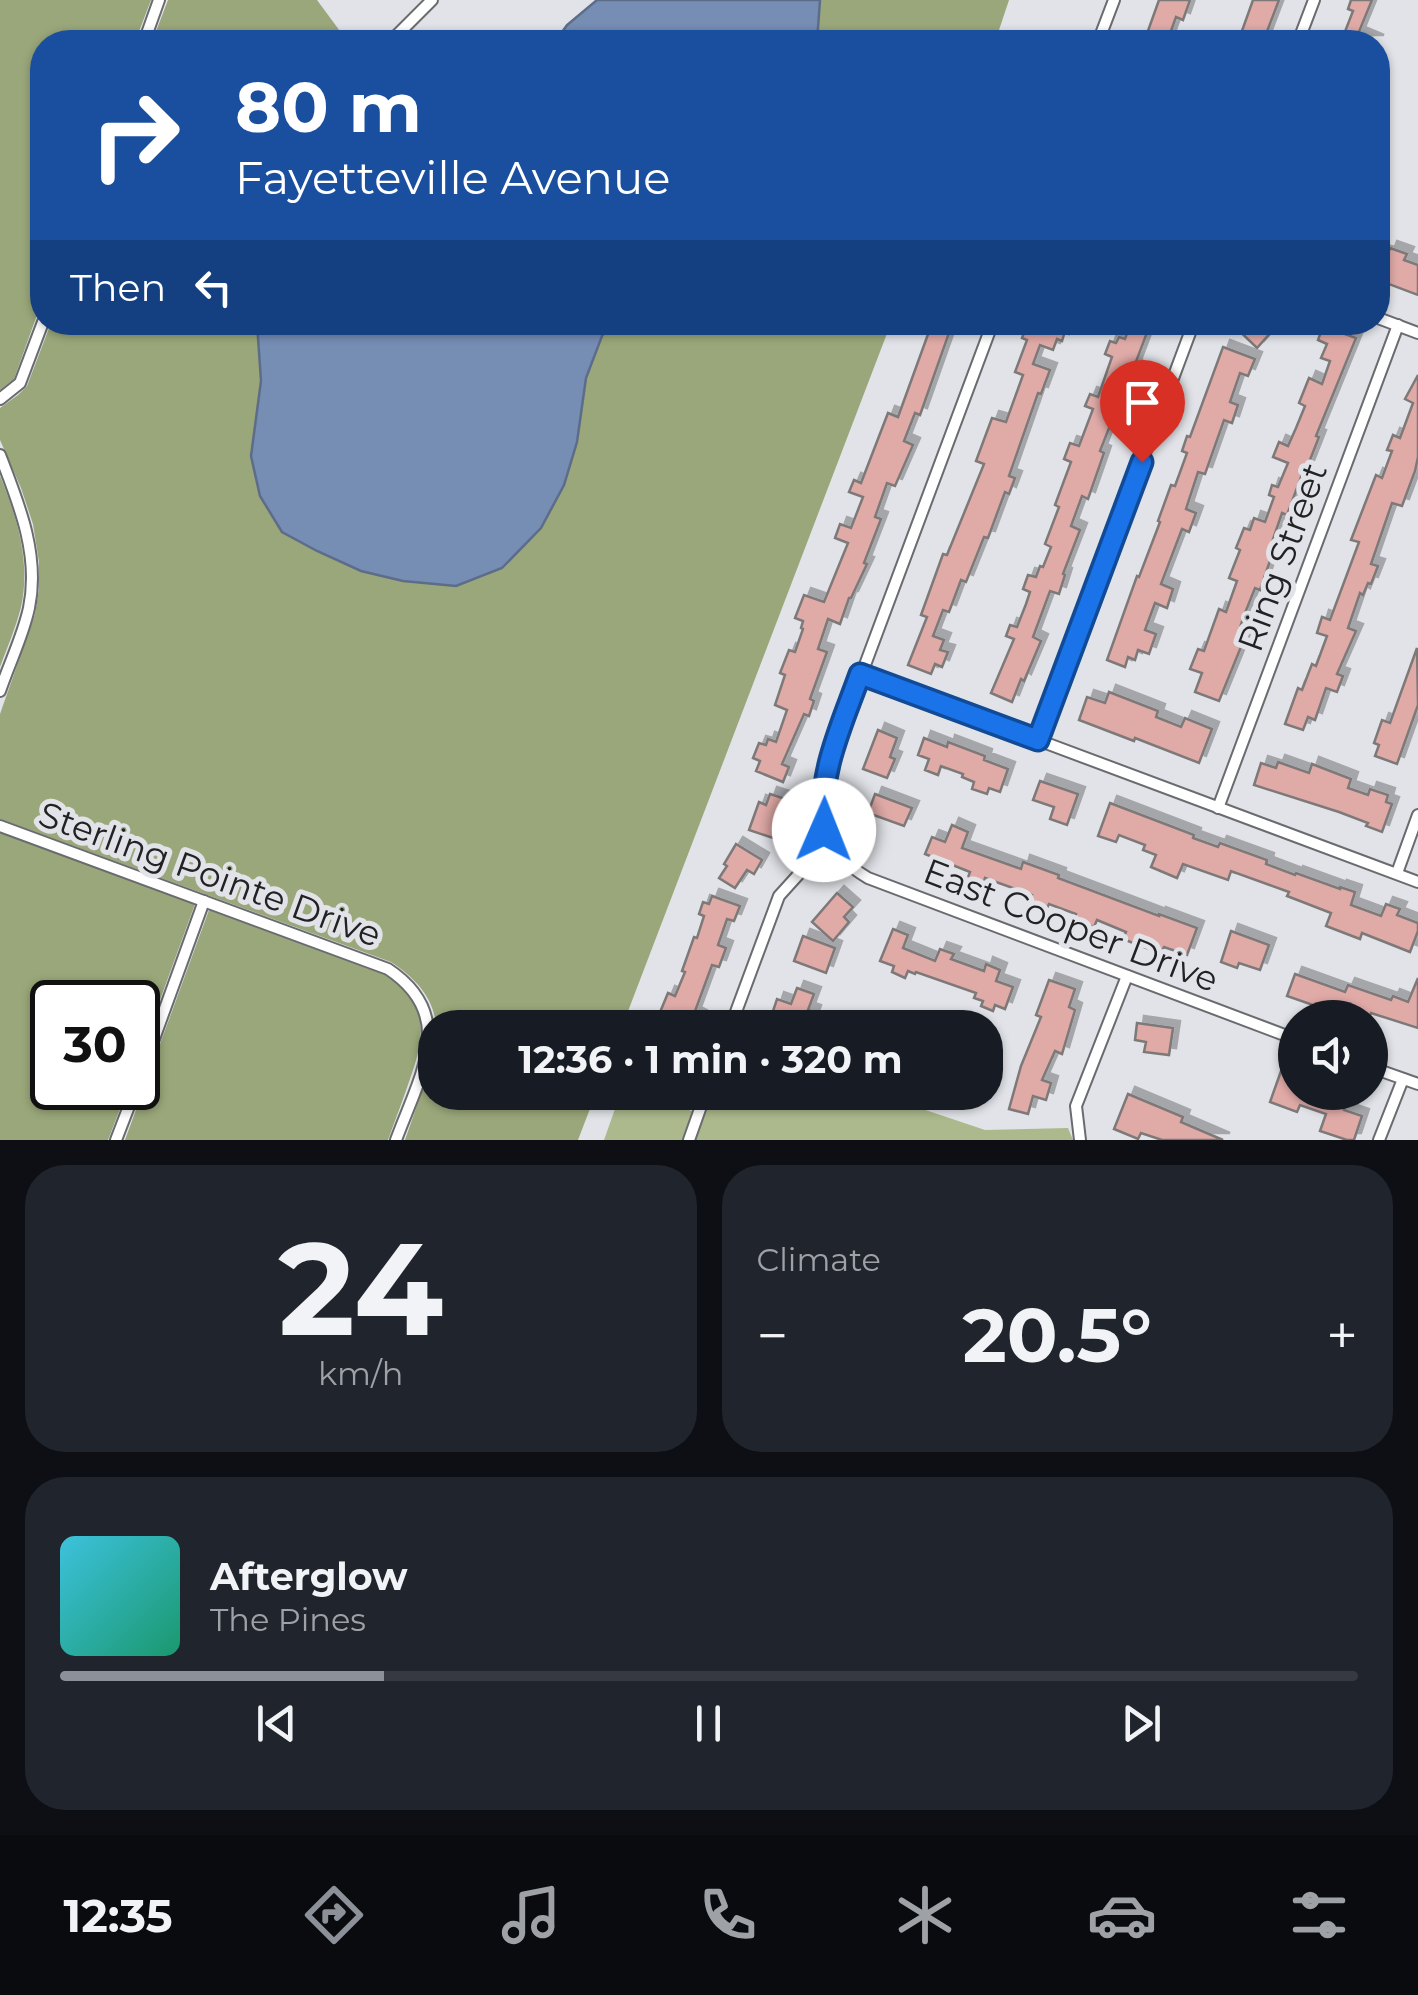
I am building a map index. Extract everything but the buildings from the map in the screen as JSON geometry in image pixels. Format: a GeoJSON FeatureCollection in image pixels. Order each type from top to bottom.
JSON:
{"type":"FeatureCollection","features":[{"type":"Feature","properties":{"kind":"street"},"geometry":{"type":"LineString","coordinates":[[148,30],[159,0]]}},
{"type":"Feature","properties":{"kind":"street"},"geometry":{"type":"LineString","coordinates":[[402,30],[432,0]]}},
{"type":"Feature","properties":{"kind":"street"},"geometry":{"type":"LineString","coordinates":[[1103,30],[1114,0]]}},
{"type":"Feature","properties":{"kind":"street"},"geometry":{"type":"LineString","coordinates":[[1303,30],[1314,0]]}},
{"type":"Feature","properties":{"kind":"street"},"geometry":{"type":"LineString","coordinates":[[1390,322],[1418,333]]}},
{"type":"Feature","properties":{"kind":"street","name":"Ring Street"},"geometry":{"type":"LineString","coordinates":[[1218,808],[1398,325]]}},
{"type":"Feature","properties":{"kind":"street"},"geometry":{"type":"LineString","coordinates":[[0,399],[20,382],[38,335]]}},
{"type":"Feature","properties":{"kind":"street"},"geometry":{"type":"LineString","coordinates":[[737,1010],[779,896],[808,864],[834,851],[824,830],[821,804],[826,772],[988,335]]}},
{"type":"Feature","properties":{"kind":"street"},"geometry":{"type":"LineString","coordinates":[[1038,740],[1189,335]]}},
{"type":"Feature","properties":{"kind":"street"},"geometry":{"type":"LineString","coordinates":[[0,456],[26,526],[32,562],[28,611],[0,690]]}},
{"type":"Feature","properties":{"kind":"street"},"geometry":{"type":"LineString","coordinates":[[860,674],[1418,882]]}},
{"type":"Feature","properties":{"kind":"street"},"geometry":{"type":"LineString","coordinates":[[1396,873],[1418,816]]}},
{"type":"Feature","properties":{"kind":"street","name":"Sterling Pointe Drive"},"geometry":{"type":"LineString","coordinates":[[0,826],[388,968],[404,979],[419,996],[429,1022],[428,1052],[396,1140]]}},
{"type":"Feature","properties":{"kind":"street","name":"East Cooper Drive"},"geometry":{"type":"LineString","coordinates":[[834,851],[868,878],[1278,1032]]}},
{"type":"Feature","properties":{"kind":"street"},"geometry":{"type":"LineString","coordinates":[[160,1022],[204,901]]}},
{"type":"Feature","properties":{"kind":"street"},"geometry":{"type":"LineString","coordinates":[[1080,1140],[1076,1106],[1127,976]]}},
{"type":"Feature","properties":{"kind":"street"},"geometry":{"type":"LineString","coordinates":[[1388,1073],[1418,1084]]}},
{"type":"Feature","properties":{"kind":"street"},"geometry":{"type":"LineString","coordinates":[[1380,1140],[1403,1079]]}},
{"type":"Feature","properties":{"kind":"street"},"geometry":{"type":"LineString","coordinates":[[116,1140],[127,1110]]}},
{"type":"Feature","properties":{"kind":"street"},"geometry":{"type":"LineString","coordinates":[[689,1140],[700,1110]]}},
{"type":"Feature","properties":{"kind":"green space"},"geometry":{"type":"Polygon","coordinates":[[[0,0],[151,0],[140,30],[30,30],[30,334],[14,379],[0,390],[0,0]]]}},
{"type":"Feature","properties":{"kind":"green space"},"geometry":{"type":"Polygon","coordinates":[[[168,0],[317,0],[339,30],[157,30],[168,0]]]}},
{"type":"Feature","properties":{"kind":"green space"},"geometry":{"type":"Polygon","coordinates":[[[820,0],[1009,0],[999,30],[818,30],[820,0]]]}},
{"type":"Feature","properties":{"kind":"green space"},"geometry":{"type":"Polygon","coordinates":[[[46,335],[258,335],[261,381],[251,456],[282,532],[361,571],[403,581],[456,586],[541,528],[564,485],[577,442],[586,378],[603,335],[886,335],[628,1010],[433,1010],[422,989],[391,962],[0,819],[0,714],[35,614],[39,589],[33,524],[0,440],[0,408],[27,386],[46,335]]]}},
{"type":"Feature","properties":{"kind":"green space"},"geometry":{"type":"Polygon","coordinates":[[[0,476],[17,524],[24,590],[0,667],[0,476]]]}},
{"type":"Feature","properties":{"kind":"green space"},"geometry":{"type":"Polygon","coordinates":[[[0,833],[195,904],[160,1000],[160,980],[30,980],[30,1110],[120,1110],[108,1140],[0,1140],[0,833]]]}},
{"type":"Feature","properties":{"kind":"green space"},"geometry":{"type":"Polygon","coordinates":[[[209,910],[385,975],[410,997],[418,1015],[418,1051],[388,1140],[125,1140],[136,1110],[160,1110],[160,1044],[209,910]]]}},
{"type":"Feature","properties":{"kind":"green space"},"geometry":{"type":"Polygon","coordinates":[[[418,1103],[418,1110],[589,1110],[578,1140],[405,1140],[418,1103]]]}},
{"type":"Feature","properties":{"kind":"green space"},"geometry":{"type":"Polygon","coordinates":[[[615,1110],[689,1110],[704,1115],[706,1110],[926,1110],[985,1130],[1068,1128],[1073,1140],[604,1140],[615,1110]]]}},
{"type":"Feature","properties":{"kind":"water"},"geometry":{"type":"Polygon","coordinates":[[[597,0],[820,0],[818,30],[563,30],[597,0]]]}},
{"type":"Feature","properties":{"kind":"water"},"geometry":{"type":"Polygon","coordinates":[[[258,335],[603,335],[586,378],[577,442],[564,485],[541,528],[502,568],[456,586],[403,581],[361,571],[282,532],[260,496],[251,456],[261,381],[258,335]]]}},
{"type":"Feature","properties":{"kind":"route"},"geometry":{"type":"LineString","coordinates":[[824,830],[821,804],[826,772],[860,674],[1038,740],[1142,462]]}}]}
